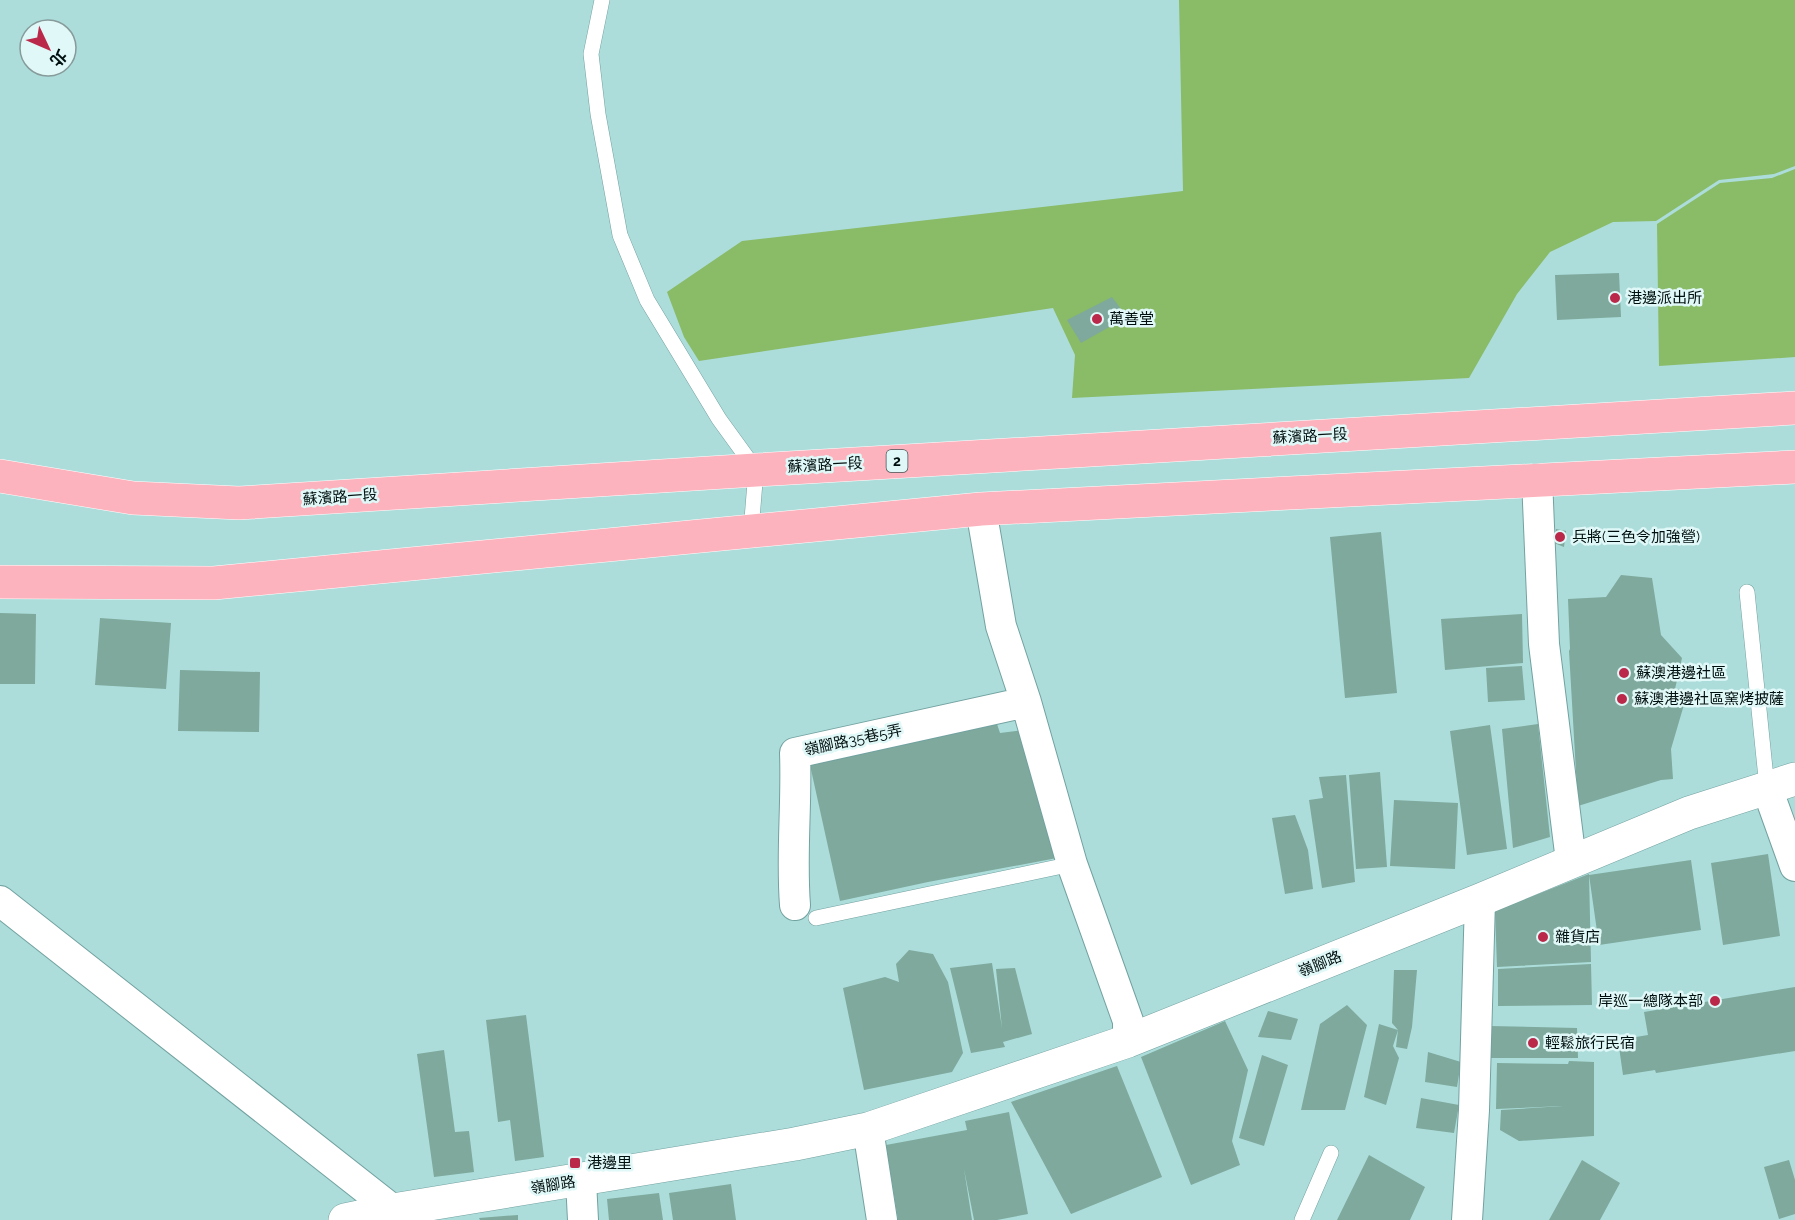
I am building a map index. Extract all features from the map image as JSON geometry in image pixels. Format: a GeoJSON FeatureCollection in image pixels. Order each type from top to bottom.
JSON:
{"type":"FeatureCollection","features":[{"type":"Feature","properties":{"kind":"main road","name":"蘇濱路一段"},"geometry":{"type":"LineString","coordinates":[[0,476],[133,498],[239,503],[1795,408]]}},
{"type":"Feature","properties":{"kind":"main road"},"geometry":{"type":"LineString","coordinates":[[0,582],[214,583],[981,509],[1795,467]]}},
{"type":"Feature","properties":{"kind":"street"},"geometry":{"type":"LineString","coordinates":[[1537,479],[1544,645],[1571,861]]}},
{"type":"Feature","properties":{"kind":"street"},"geometry":{"type":"LineString","coordinates":[[981,509],[1001,626],[1026,702],[1072,864],[1128,1021],[1128,1041]]}},
{"type":"Feature","properties":{"kind":"street","name":"嶺腳路35巷5弄"},"geometry":{"type":"LineString","coordinates":[[805,911],[792,867],[796,791],[795,753],[1026,702]]}},
{"type":"Feature","properties":{"kind":"street"},"geometry":{"type":"LineString","coordinates":[[1781,783],[1795,866]]}},
{"type":"Feature","properties":{"kind":"street","name":"嶺腳路"},"geometry":{"type":"LineString","coordinates":[[345,1220],[868,1130],[1128,1041],[1480,900],[1689,813],[1781,783]]}},
{"type":"Feature","properties":{"kind":"street"},"geometry":{"type":"LineString","coordinates":[[1467,1220],[1474,1110],[1480,900]]}},
{"type":"Feature","properties":{"kind":"street"},"geometry":{"type":"LineString","coordinates":[[0,901],[393,1210]]}},
{"type":"Feature","properties":{"kind":"street"},"geometry":{"type":"LineString","coordinates":[[868,1130],[882,1220]]}},
{"type":"Feature","properties":{"kind":"street"},"geometry":{"type":"LineString","coordinates":[[581,1180],[583,1220]]}},
{"type":"Feature","properties":{"kind":"lane"},"geometry":{"type":"LineString","coordinates":[[602,0],[591,54],[598,114],[620,236],[647,300],[719,419],[756,470],[751,531]]}},
{"type":"Feature","properties":{"kind":"lane"},"geometry":{"type":"LineString","coordinates":[[1747,592],[1781,783]]}},
{"type":"Feature","properties":{"kind":"lane"},"geometry":{"type":"LineString","coordinates":[[805,911],[1072,864]]}},
{"type":"Feature","properties":{"kind":"lane"},"geometry":{"type":"LineString","coordinates":[[1302,1220],[1330,1153]]}},
{"type":"Feature","properties":{"kind":"green space"},"geometry":{"type":"Polygon","coordinates":[[[1179,0],[1795,0],[1795,166],[1774,174],[1719,180],[1656,221],[1613,222],[1550,252],[1517,294],[1469,378],[1072,398],[1075,355],[1053,308],[699,361],[684,337],[667,292],[742,241],[1183,191],[1179,0]]]}},
{"type":"Feature","properties":{"kind":"green space"},"geometry":{"type":"Polygon","coordinates":[[[1795,169],[1795,357],[1659,366],[1657,224],[1720,183],[1772,178],[1795,169]]]}},
{"type":"Feature","properties":{"kind":"building"},"geometry":{"type":"Polygon","coordinates":[[[1619,273],[1621,317],[1557,320],[1555,275],[1619,273]]]}},
{"type":"Feature","properties":{"kind":"building","name":"萬善堂"},"geometry":{"type":"Polygon","coordinates":[[[1112,297],[1127,317],[1081,343],[1067,320],[1112,297]]]}},
{"type":"Feature","properties":{"kind":"building","name":"兵將(三色令加強營)"},"geometry":{"type":"Polygon","coordinates":[[[1556,529],[1566,531],[1564,547],[1554,543],[1556,529]]]}},
{"type":"Feature","properties":{"kind":"building"},"geometry":{"type":"Polygon","coordinates":[[[1381,532],[1397,693],[1345,698],[1330,537],[1381,532]]]}},
{"type":"Feature","properties":{"kind":"building","name":"蘇澳港邊社區"},"geometry":{"type":"Polygon","coordinates":[[[1621,575],[1652,578],[1661,635],[1682,658],[1675,689],[1688,691],[1671,749],[1673,779],[1661,780],[1578,806],[1568,599],[1606,597],[1621,575]]]}},
{"type":"Feature","properties":{"kind":"building"},"geometry":{"type":"Polygon","coordinates":[[[0,613],[36,614],[35,684],[0,684],[0,613]]]}},
{"type":"Feature","properties":{"kind":"building"},"geometry":{"type":"Polygon","coordinates":[[[1522,614],[1523,663],[1445,670],[1441,619],[1522,614]]]}},
{"type":"Feature","properties":{"kind":"building"},"geometry":{"type":"Polygon","coordinates":[[[100,618],[171,623],[166,689],[95,685],[100,618]]]}},
{"type":"Feature","properties":{"kind":"building"},"geometry":{"type":"Polygon","coordinates":[[[1522,666],[1525,700],[1488,702],[1486,668],[1522,666]]]}},
{"type":"Feature","properties":{"kind":"building"},"geometry":{"type":"Polygon","coordinates":[[[180,670],[260,672],[259,732],[178,731],[180,670]]]}},
{"type":"Feature","properties":{"kind":"building"},"geometry":{"type":"Polygon","coordinates":[[[997,724],[1000,733],[1023,730],[1057,858],[840,901],[810,765],[997,724]]]}},
{"type":"Feature","properties":{"kind":"building"},"geometry":{"type":"Polygon","coordinates":[[[1538,724],[1550,837],[1513,848],[1502,729],[1538,724]]]}},
{"type":"Feature","properties":{"kind":"building"},"geometry":{"type":"Polygon","coordinates":[[[1490,725],[1507,849],[1467,855],[1450,731],[1490,725]]]}},
{"type":"Feature","properties":{"kind":"building"},"geometry":{"type":"Polygon","coordinates":[[[1380,772],[1387,867],[1356,869],[1349,775],[1380,772]]]}},
{"type":"Feature","properties":{"kind":"building"},"geometry":{"type":"Polygon","coordinates":[[[1346,775],[1355,882],[1322,888],[1309,800],[1323,798],[1319,777],[1346,775]]]}},
{"type":"Feature","properties":{"kind":"building"},"geometry":{"type":"Polygon","coordinates":[[[1394,800],[1458,803],[1455,869],[1390,866],[1394,800]]]}},
{"type":"Feature","properties":{"kind":"building"},"geometry":{"type":"Polygon","coordinates":[[[1295,815],[1308,850],[1313,889],[1285,894],[1272,818],[1295,815]]]}},
{"type":"Feature","properties":{"kind":"building"},"geometry":{"type":"Polygon","coordinates":[[[1768,854],[1780,936],[1723,945],[1711,863],[1768,854]]]}},
{"type":"Feature","properties":{"kind":"building"},"geometry":{"type":"Polygon","coordinates":[[[1691,860],[1701,930],[1599,945],[1589,875],[1691,860]]]}},
{"type":"Feature","properties":{"kind":"building","name":"雜貨店"},"geometry":{"type":"Polygon","coordinates":[[[1589,874],[1591,962],[1497,967],[1495,911],[1589,874]]]}},
{"type":"Feature","properties":{"kind":"building"},"geometry":{"type":"Polygon","coordinates":[[[909,950],[933,954],[948,982],[963,1053],[952,1072],[864,1090],[843,988],[885,977],[899,982],[896,964],[909,950]]]}},
{"type":"Feature","properties":{"kind":"building"},"geometry":{"type":"Polygon","coordinates":[[[992,963],[1002,1028],[996,969],[1015,968],[1032,1034],[1003,1042],[1005,1047],[971,1053],[950,968],[992,963]]]}},
{"type":"Feature","properties":{"kind":"building"},"geometry":{"type":"Polygon","coordinates":[[[1591,964],[1592,1005],[1498,1006],[1498,969],[1591,964]]]}},
{"type":"Feature","properties":{"kind":"building"},"geometry":{"type":"Polygon","coordinates":[[[1394,970],[1417,970],[1412,1027],[1407,1049],[1396,1047],[1398,1030],[1392,1023],[1394,970]]]}},
{"type":"Feature","properties":{"kind":"building"},"geometry":{"type":"Polygon","coordinates":[[[1795,987],[1795,1051],[1656,1073],[1655,1070],[1623,1075],[1618,1040],[1648,1035],[1644,1012],[1795,987]]]}},
{"type":"Feature","properties":{"kind":"building"},"geometry":{"type":"Polygon","coordinates":[[[1347,1005],[1367,1025],[1345,1110],[1301,1110],[1320,1024],[1347,1005]]]}},
{"type":"Feature","properties":{"kind":"building"},"geometry":{"type":"Polygon","coordinates":[[[1268,1011],[1298,1019],[1291,1040],[1258,1037],[1268,1011]]]}},
{"type":"Feature","properties":{"kind":"building"},"geometry":{"type":"Polygon","coordinates":[[[526,1015],[544,1157],[515,1161],[510,1120],[498,1122],[486,1020],[526,1015]]]}},
{"type":"Feature","properties":{"kind":"building"},"geometry":{"type":"Polygon","coordinates":[[[1225,1021],[1248,1070],[1232,1141],[1240,1165],[1191,1185],[1141,1057],[1225,1021]]]}},
{"type":"Feature","properties":{"kind":"building"},"geometry":{"type":"Polygon","coordinates":[[[1379,1024],[1398,1030],[1393,1046],[1399,1058],[1386,1105],[1364,1097],[1379,1024]]]}},
{"type":"Feature","properties":{"kind":"building","name":"輕鬆旅行民宿"},"geometry":{"type":"Polygon","coordinates":[[[1489,1026],[1577,1028],[1578,1058],[1488,1058],[1489,1026]]]}},
{"type":"Feature","properties":{"kind":"building"},"geometry":{"type":"Polygon","coordinates":[[[444,1050],[455,1132],[469,1131],[474,1172],[434,1177],[417,1054],[444,1050]]]}},
{"type":"Feature","properties":{"kind":"building"},"geometry":{"type":"Polygon","coordinates":[[[1428,1052],[1461,1062],[1457,1087],[1425,1082],[1428,1052]]]}},
{"type":"Feature","properties":{"kind":"building"},"geometry":{"type":"Polygon","coordinates":[[[1262,1055],[1288,1065],[1264,1146],[1239,1138],[1262,1055]]]}},
{"type":"Feature","properties":{"kind":"building"},"geometry":{"type":"Polygon","coordinates":[[[1569,1061],[1594,1062],[1594,1136],[1519,1141],[1500,1130],[1501,1110],[1563,1106],[1496,1109],[1497,1063],[1568,1064],[1569,1061]]]}},
{"type":"Feature","properties":{"kind":"building"},"geometry":{"type":"Polygon","coordinates":[[[1117,1066],[1162,1177],[1071,1214],[1011,1102],[1117,1066]]]}},
{"type":"Feature","properties":{"kind":"building"},"geometry":{"type":"Polygon","coordinates":[[[1421,1098],[1459,1105],[1454,1133],[1416,1128],[1421,1098]]]}},
{"type":"Feature","properties":{"kind":"building"},"geometry":{"type":"Polygon","coordinates":[[[1009,1112],[1028,1214],[997,1220],[974,1220],[964,1169],[972,1220],[898,1220],[886,1145],[967,1130],[965,1121],[1009,1112]]]}},
{"type":"Feature","properties":{"kind":"building"},"geometry":{"type":"Polygon","coordinates":[[[1369,1155],[1425,1187],[1410,1220],[1337,1220],[1369,1155]]]}},
{"type":"Feature","properties":{"kind":"building"},"geometry":{"type":"Polygon","coordinates":[[[1582,1160],[1620,1183],[1600,1220],[1549,1220],[1582,1160]]]}},
{"type":"Feature","properties":{"kind":"building"},"geometry":{"type":"Polygon","coordinates":[[[1789,1160],[1795,1180],[1795,1214],[1779,1219],[1764,1167],[1789,1160]]]}},
{"type":"Feature","properties":{"kind":"building"},"geometry":{"type":"Polygon","coordinates":[[[731,1184],[736,1220],[673,1220],[669,1193],[731,1184]]]}},
{"type":"Feature","properties":{"kind":"building"},"geometry":{"type":"Polygon","coordinates":[[[659,1193],[663,1220],[609,1220],[607,1199],[659,1193]]]}},
{"type":"Feature","properties":{"kind":"building"},"geometry":{"type":"Polygon","coordinates":[[[518,1215],[518,1220],[480,1220],[479,1218],[518,1215]]]}},
{"type":"Feature","properties":{"kind":"place","name":"港邊派出所"},"geometry":{"type":"Point","coordinates":[1615,298]}},
{"type":"Feature","properties":{"kind":"place","name":"萬善堂"},"geometry":{"type":"Point","coordinates":[1097,319]}},
{"type":"Feature","properties":{"kind":"place","name":"兵將(三色令加強營)"},"geometry":{"type":"Point","coordinates":[1560,537]}},
{"type":"Feature","properties":{"kind":"place","name":"蘇澳港邊社區"},"geometry":{"type":"Point","coordinates":[1624,673]}},
{"type":"Feature","properties":{"kind":"place","name":"蘇澳港邊社區窯烤披薩"},"geometry":{"type":"Point","coordinates":[1622,699]}},
{"type":"Feature","properties":{"kind":"place","name":"雜貨店"},"geometry":{"type":"Point","coordinates":[1543,937]}},
{"type":"Feature","properties":{"kind":"place","name":"岸巡一總隊本部"},"geometry":{"type":"Point","coordinates":[1715,1001]}},
{"type":"Feature","properties":{"kind":"place","name":"輕鬆旅行民宿"},"geometry":{"type":"Point","coordinates":[1533,1043]}},
{"type":"Feature","properties":{"kind":"place","name":"港邊里"},"geometry":{"type":"Point","coordinates":[575,1163]}}]}
